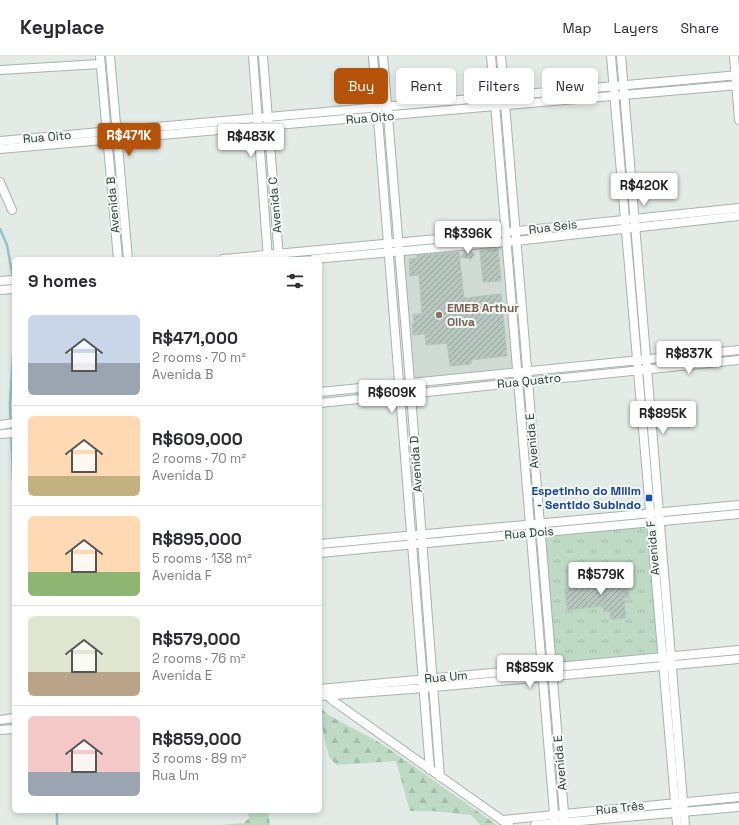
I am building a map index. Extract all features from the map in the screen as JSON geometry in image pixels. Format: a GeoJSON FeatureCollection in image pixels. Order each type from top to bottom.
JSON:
{"type":"FeatureCollection","features":[{"type":"Feature","properties":{"kind":"street","name":"Avenida B"},"geometry":{"type":"LineString","coordinates":[[110,56],[128,257]]}},
{"type":"Feature","properties":{"kind":"street","name":"Avenida C"},"geometry":{"type":"LineString","coordinates":[[253,56],[268,257]]}},
{"type":"Feature","properties":{"kind":"street","name":"Avenida C"},"geometry":{"type":"LineString","coordinates":[[263,56],[279,256]]}},
{"type":"Feature","properties":{"kind":"street","name":"Avenida D"},"geometry":{"type":"LineString","coordinates":[[373,56],[401,395],[410,536],[430,770]]}},
{"type":"Feature","properties":{"kind":"street","name":"Avenida D"},"geometry":{"type":"LineString","coordinates":[[383,56],[411,394],[421,544],[434,688],[440,777]]}},
{"type":"Feature","properties":{"kind":"street","name":"Avenida E"},"geometry":{"type":"LineString","coordinates":[[491,56],[492,68]]}},
{"type":"Feature","properties":{"kind":"street","name":"Avenida E"},"geometry":{"type":"LineString","coordinates":[[501,56],[502,68]]}},
{"type":"Feature","properties":{"kind":"street","name":"Avenida F"},"geometry":{"type":"LineString","coordinates":[[611,56],[627,228],[662,662],[680,812],[685,825]]}},
{"type":"Feature","properties":{"kind":"street","name":"Avenida F"},"geometry":{"type":"LineString","coordinates":[[621,56],[672,661],[679,803]]}},
{"type":"Feature","properties":{"kind":"street"},"geometry":{"type":"LineString","coordinates":[[734,56],[738,85],[739,120]]}},
{"type":"Feature","properties":{"kind":"street","name":"Avenida B"},"geometry":{"type":"LineString","coordinates":[[100,60],[118,257]]}},
{"type":"Feature","properties":{"kind":"street"},"geometry":{"type":"LineString","coordinates":[[0,70],[100,60]]}},
{"type":"Feature","properties":{"kind":"street","name":"Rua Oito"},"geometry":{"type":"LineString","coordinates":[[534,94],[737,76]]}},
{"type":"Feature","properties":{"kind":"street","name":"Rua Oito"},"geometry":{"type":"LineString","coordinates":[[268,122],[378,117],[738,85]]}},
{"type":"Feature","properties":{"kind":"street","name":"Rua Oito"},"geometry":{"type":"LineString","coordinates":[[0,149],[117,140],[378,108],[464,100]]}},
{"type":"Feature","properties":{"kind":"street","name":"Avenida E"},"geometry":{"type":"LineString","coordinates":[[505,106],[526,372],[565,820]]}},
{"type":"Feature","properties":{"kind":"street","name":"Avenida E"},"geometry":{"type":"LineString","coordinates":[[495,107],[555,821]]}},
{"type":"Feature","properties":{"kind":"street","name":"Rua Oito"},"geometry":{"type":"LineString","coordinates":[[0,141],[116,131],[258,123]]}},
{"type":"Feature","properties":{"kind":"street"},"geometry":{"type":"LineString","coordinates":[[0,182],[12,210]]}},
{"type":"Feature","properties":{"kind":"street","name":"Rua Seis"},"geometry":{"type":"LineString","coordinates":[[268,257],[388,242],[506,232],[626,218],[739,208]]}},
{"type":"Feature","properties":{"kind":"street","name":"Rua Seis"},"geometry":{"type":"LineString","coordinates":[[322,258],[516,241],[739,216]]}},
{"type":"Feature","properties":{"kind":"street"},"geometry":{"type":"LineString","coordinates":[[0,281],[12,280]]}},
{"type":"Feature","properties":{"kind":"street"},"geometry":{"type":"LineString","coordinates":[[0,290],[12,289]]}},
{"type":"Feature","properties":{"kind":"street"},"geometry":{"type":"LineString","coordinates":[[737,350],[737,360]]}},
{"type":"Feature","properties":{"kind":"street","name":"Rua Quatro"},"geometry":{"type":"LineString","coordinates":[[322,392],[737,350]]}},
{"type":"Feature","properties":{"kind":"street","name":"Rua Quatro"},"geometry":{"type":"LineString","coordinates":[[322,403],[737,360]]}},
{"type":"Feature","properties":{"kind":"street","name":"Rua Dois"},"geometry":{"type":"LineString","coordinates":[[322,553],[421,544],[530,529],[660,517],[739,505]]}},
{"type":"Feature","properties":{"kind":"street","name":"Rua Dois"},"geometry":{"type":"LineString","coordinates":[[660,517],[739,514]]}},
{"type":"Feature","properties":{"kind":"street","name":"Rua Dois"},"geometry":{"type":"LineString","coordinates":[[322,544],[421,535],[530,529]]}},
{"type":"Feature","properties":{"kind":"street"},"geometry":{"type":"LineString","coordinates":[[536,600],[546,599]]}},
{"type":"Feature","properties":{"kind":"street","name":"Rua Um"},"geometry":{"type":"LineString","coordinates":[[672,661],[739,650]]}},
{"type":"Feature","properties":{"kind":"street","name":"Rua Um"},"geometry":{"type":"LineString","coordinates":[[322,692],[434,688],[543,678],[672,661],[739,658]]}},
{"type":"Feature","properties":{"kind":"street","name":"Rua Um"},"geometry":{"type":"LineString","coordinates":[[322,692],[423,679],[542,668],[662,662]]}},
{"type":"Feature","properties":{"kind":"street"},"geometry":{"type":"LineString","coordinates":[[322,692],[509,825]]}},
{"type":"Feature","properties":{"kind":"street"},"geometry":{"type":"LineString","coordinates":[[546,711],[555,710]]}},
{"type":"Feature","properties":{"kind":"street"},"geometry":{"type":"LineString","coordinates":[[0,720],[12,718]]}},
{"type":"Feature","properties":{"kind":"street"},"geometry":{"type":"LineString","coordinates":[[0,730],[12,729]]}},
{"type":"Feature","properties":{"kind":"street","name":"Rua Três"},"geometry":{"type":"LineString","coordinates":[[565,820],[679,803],[739,797]]}},
{"type":"Feature","properties":{"kind":"street","name":"Rua Três"},"geometry":{"type":"LineString","coordinates":[[535,825],[565,820],[739,807]]}},
{"type":"Feature","properties":{"kind":"street","name":"Avenida F"},"geometry":{"type":"LineString","coordinates":[[677,825],[680,812]]}},
{"type":"Feature","properties":{"kind":"street","name":"Rua Três"},"geometry":{"type":"LineString","coordinates":[[502,820],[555,821]]}},
{"type":"Feature","properties":{"kind":"shaded area","name":"EMEB Arthur Oliva"},"geometry":{"type":"Polygon","coordinates":[[[504,244],[516,372],[411,382],[402,254],[504,244]]]}},
{"type":"Feature","properties":{"kind":"green space"},"geometry":{"type":"Polygon","coordinates":[[[651,522],[662,657],[552,667],[541,532],[651,522]]]}},
{"type":"Feature","properties":{"kind":"green space"},"geometry":{"type":"Polygon","coordinates":[[[322,710],[330,716],[382,744],[497,825],[480,825],[471,815],[431,811],[410,811],[396,761],[337,765],[330,758],[322,726],[322,710]]]}},
{"type":"Feature","properties":{"kind":"green space"},"geometry":{"type":"Polygon","coordinates":[[[248,813],[268,813],[270,825],[221,825],[244,823],[249,818],[248,813]]]}},
{"type":"Feature","properties":{"kind":"building"},"geometry":{"type":"Polygon","coordinates":[[[498,249],[501,281],[483,282],[480,251],[498,249]]]}},
{"type":"Feature","properties":{"kind":"building"},"geometry":{"type":"Polygon","coordinates":[[[466,251],[471,251],[475,255],[471,259],[460,257],[466,251]]]}},
{"type":"Feature","properties":{"kind":"building","name":"EMEB Arthur Oliva"},"geometry":{"type":"Polygon","coordinates":[[[459,252],[464,298],[501,294],[507,356],[471,360],[471,364],[450,366],[447,343],[426,345],[425,334],[413,335],[413,314],[422,314],[419,275],[410,276],[409,259],[417,258],[417,255],[459,252]]]}},
{"type":"Feature","properties":{"kind":"building"},"geometry":{"type":"Polygon","coordinates":[[[620,570],[623,589],[628,589],[629,597],[624,598],[626,618],[611,619],[610,611],[604,612],[603,606],[567,610],[565,589],[601,585],[601,578],[608,577],[607,572],[620,570]]]}},
{"type":"Feature","properties":{"kind":"waterway"},"geometry":{"type":"LineString","coordinates":[[0,229],[7,245],[12,273]]}},
{"type":"Feature","properties":{"kind":"waterway"},"geometry":{"type":"LineString","coordinates":[[12,371],[10,405],[12,454]]}},
{"type":"Feature","properties":{"kind":"waterway"},"geometry":{"type":"LineString","coordinates":[[57,813],[57,825]]}},
{"type":"Feature","properties":{"kind":"place","name":"EMEB Arthur Oliva"},"geometry":{"type":"Point","coordinates":[439,315]}},
{"type":"Feature","properties":{"kind":"place","name":"Espetinho do Milim - Sentido Subindo"},"geometry":{"type":"Point","coordinates":[649,498]}}]}
